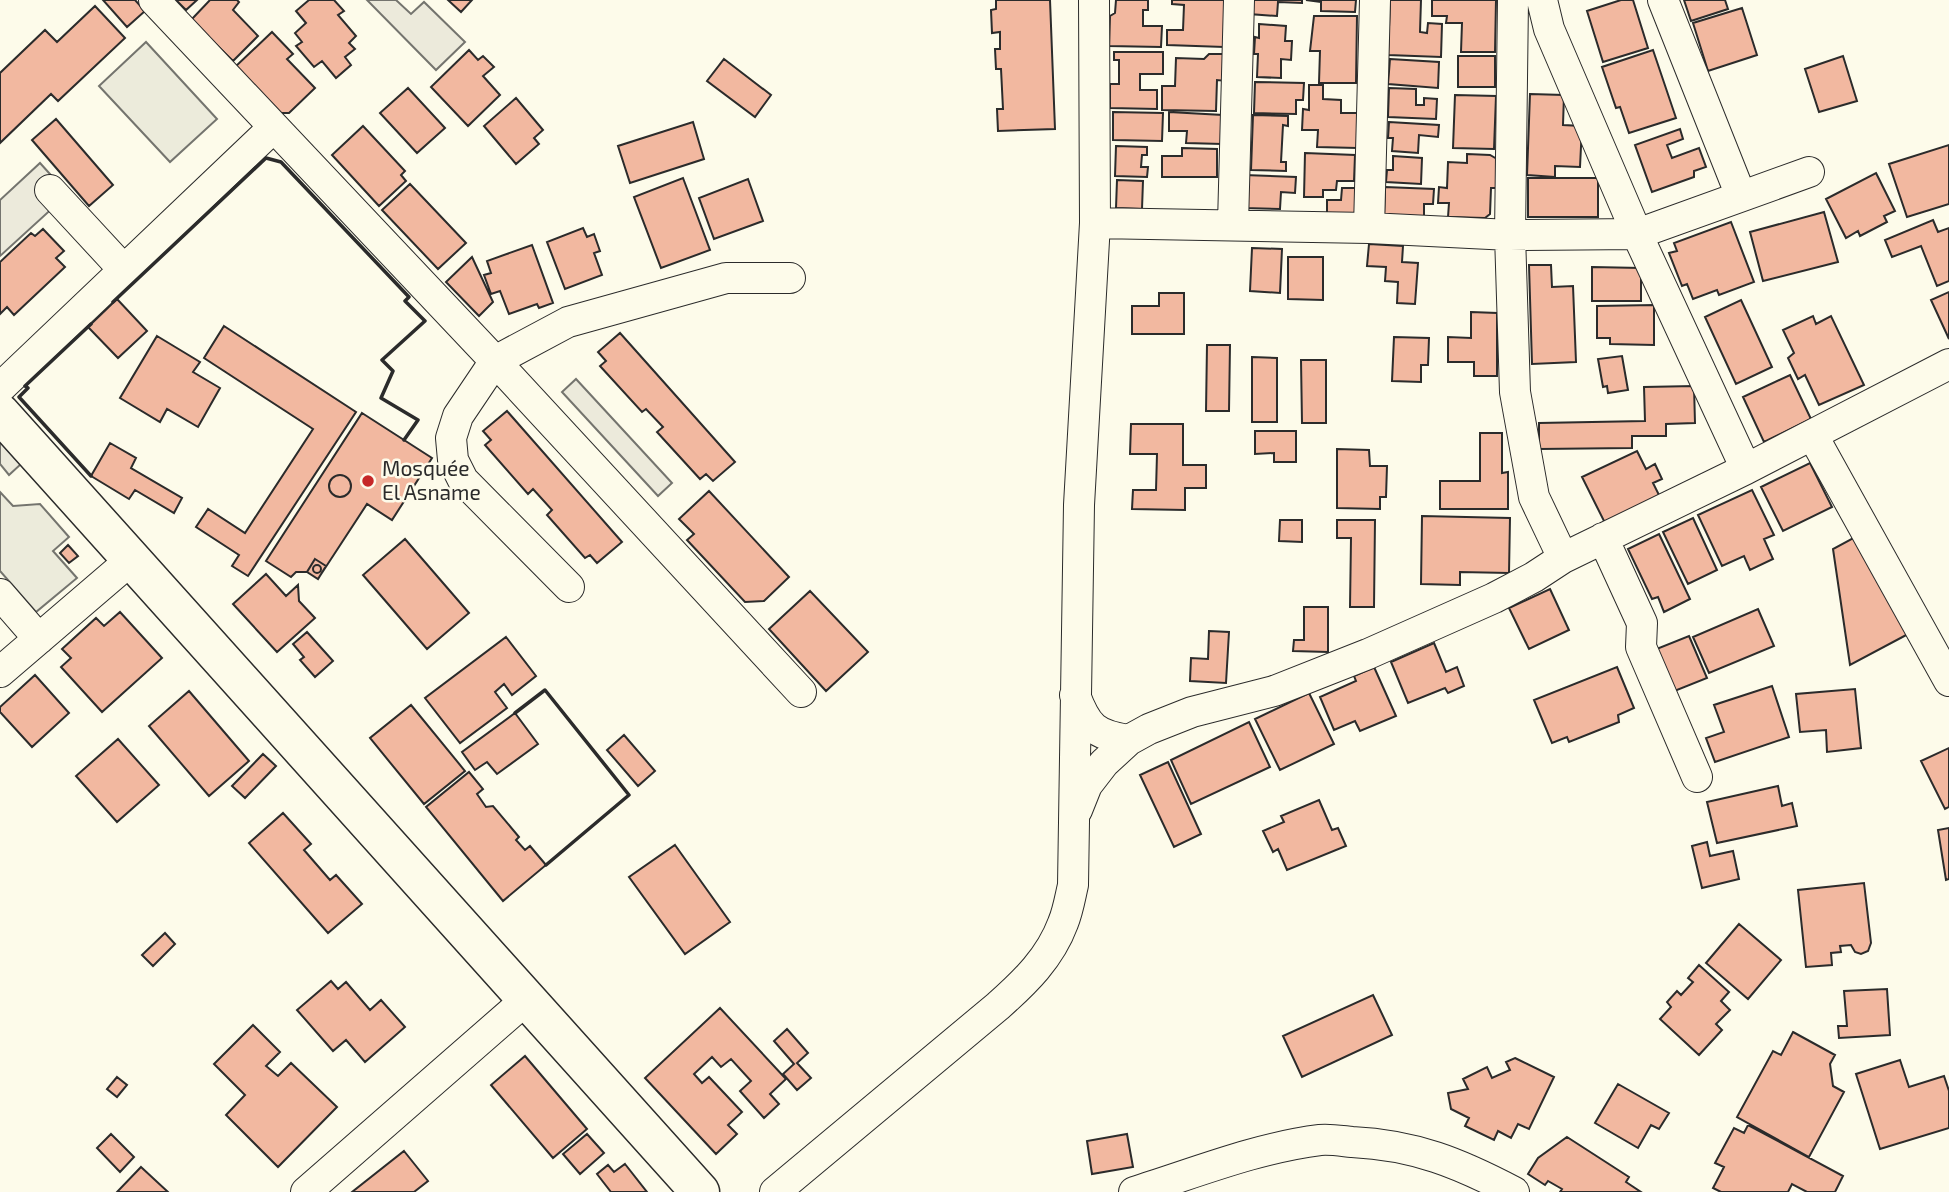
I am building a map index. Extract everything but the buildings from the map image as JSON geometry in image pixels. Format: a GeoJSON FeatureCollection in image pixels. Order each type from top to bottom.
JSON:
{"type":"FeatureCollection","features":[{"type":"Feature","properties":{"kind":"main road"},"geometry":{"type":"LineString","coordinates":[[0,413],[700,1192]]}},
{"type":"Feature","properties":{"kind":"street"},"geometry":{"type":"LineString","coordinates":[[154,0],[495,361],[802,692]]}},
{"type":"Feature","properties":{"kind":"street"},"geometry":{"type":"LineString","coordinates":[[775,1192],[1032,975],[1050,950],[1067,910],[1073,885],[1079,505],[1095,223],[1094,0]]}},
{"type":"Feature","properties":{"kind":"street"},"geometry":{"type":"LineString","coordinates":[[1233,225],[1239,0]]}},
{"type":"Feature","properties":{"kind":"street"},"geometry":{"type":"LineString","coordinates":[[1369,228],[1375,0]]}},
{"type":"Feature","properties":{"kind":"street"},"geometry":{"type":"LineString","coordinates":[[1513,0],[1510,235],[1518,413],[1534,497],[1563,558]]}},
{"type":"Feature","properties":{"kind":"street"},"geometry":{"type":"LineString","coordinates":[[1542,0],[1549,29],[1637,234],[1745,469]]}},
{"type":"Feature","properties":{"kind":"street"},"geometry":{"type":"LineString","coordinates":[[1663,0],[1741,196]]}},
{"type":"Feature","properties":{"kind":"street"},"geometry":{"type":"LineString","coordinates":[[0,388],[274,127]]}},
{"type":"Feature","properties":{"kind":"street"},"geometry":{"type":"LineString","coordinates":[[1095,223],[1369,228],[1510,235],[1637,234],[1809,172]]}},
{"type":"Feature","properties":{"kind":"street"},"geometry":{"type":"LineString","coordinates":[[50,190],[124,270]]}},
{"type":"Feature","properties":{"kind":"street"},"geometry":{"type":"LineString","coordinates":[[569,587],[463,480],[453,460],[451,438],[458,416],[495,361],[568,322],[726,278],[790,278]]}},
{"type":"Feature","properties":{"kind":"street"},"geometry":{"type":"LineString","coordinates":[[1073,819],[1087,785],[1104,763],[1129,740],[1149,729],[1192,712],[1274,691],[1368,654],[1494,598],[1563,558],[1812,436],[1949,364]]}},
{"type":"Feature","properties":{"kind":"street"},"geometry":{"type":"LineString","coordinates":[[1812,436],[1949,681]]}},
{"type":"Feature","properties":{"kind":"street"},"geometry":{"type":"LineString","coordinates":[[1603,538],[1642,623],[1641,647],[1697,777]]}},
{"type":"Feature","properties":{"kind":"street"},"geometry":{"type":"LineString","coordinates":[[0,672],[132,559]]}},
{"type":"Feature","properties":{"kind":"street"},"geometry":{"type":"LineString","coordinates":[[0,594],[39,639]]}},
{"type":"Feature","properties":{"kind":"street"},"geometry":{"type":"LineString","coordinates":[[1075,694],[1088,724],[1108,737],[1129,740]]}},
{"type":"Feature","properties":{"kind":"street"},"geometry":{"type":"LineString","coordinates":[[306,1192],[527,999]]}},
{"type":"Feature","properties":{"kind":"street"},"geometry":{"type":"LineString","coordinates":[[1134,1192],[1252,1154],[1322,1140],[1373,1143],[1426,1152],[1475,1171],[1514,1192]]}},
{"type":"Feature","properties":{"kind":"shaded area"},"geometry":{"type":"Polygon","coordinates":[[[367,0],[396,0],[411,14],[424,2],[465,42],[436,70],[367,0]]]}},
{"type":"Feature","properties":{"kind":"shaded area"},"geometry":{"type":"Polygon","coordinates":[[[146,42],[217,119],[170,162],[99,86],[146,42]]]}},
{"type":"Feature","properties":{"kind":"shaded area"},"geometry":{"type":"Polygon","coordinates":[[[40,163],[68,194],[0,256],[0,200],[40,163]]]}},
{"type":"Feature","properties":{"kind":"shaded area"},"geometry":{"type":"Polygon","coordinates":[[[576,379],[672,483],[658,496],[562,392],[576,379]]]}},
{"type":"Feature","properties":{"kind":"shaded area"},"geometry":{"type":"Polygon","coordinates":[[[0,440],[21,464],[9,475],[0,464],[0,440]]]}},
{"type":"Feature","properties":{"kind":"shaded area"},"geometry":{"type":"Polygon","coordinates":[[[0,492],[13,506],[40,504],[69,537],[53,551],[77,578],[36,612],[0,571],[0,492]]]}},
{"type":"Feature","properties":{"kind":"wall"},"geometry":{"type":"LineString","coordinates":[[113,302],[266,158],[281,162],[409,297],[405,301],[425,321],[382,360],[393,371],[381,398],[418,420],[404,440]]}},
{"type":"Feature","properties":{"kind":"wall"},"geometry":{"type":"LineString","coordinates":[[91,324],[25,386],[28,388],[19,397],[91,476]]}},
{"type":"Feature","properties":{"kind":"wall"},"geometry":{"type":"LineString","coordinates":[[515,713],[545,690],[629,795],[546,865]]}},
{"type":"Feature","properties":{"kind":"place","name":"Mosquée El Asname"},"geometry":{"type":"Point","coordinates":[368,481]}}]}
